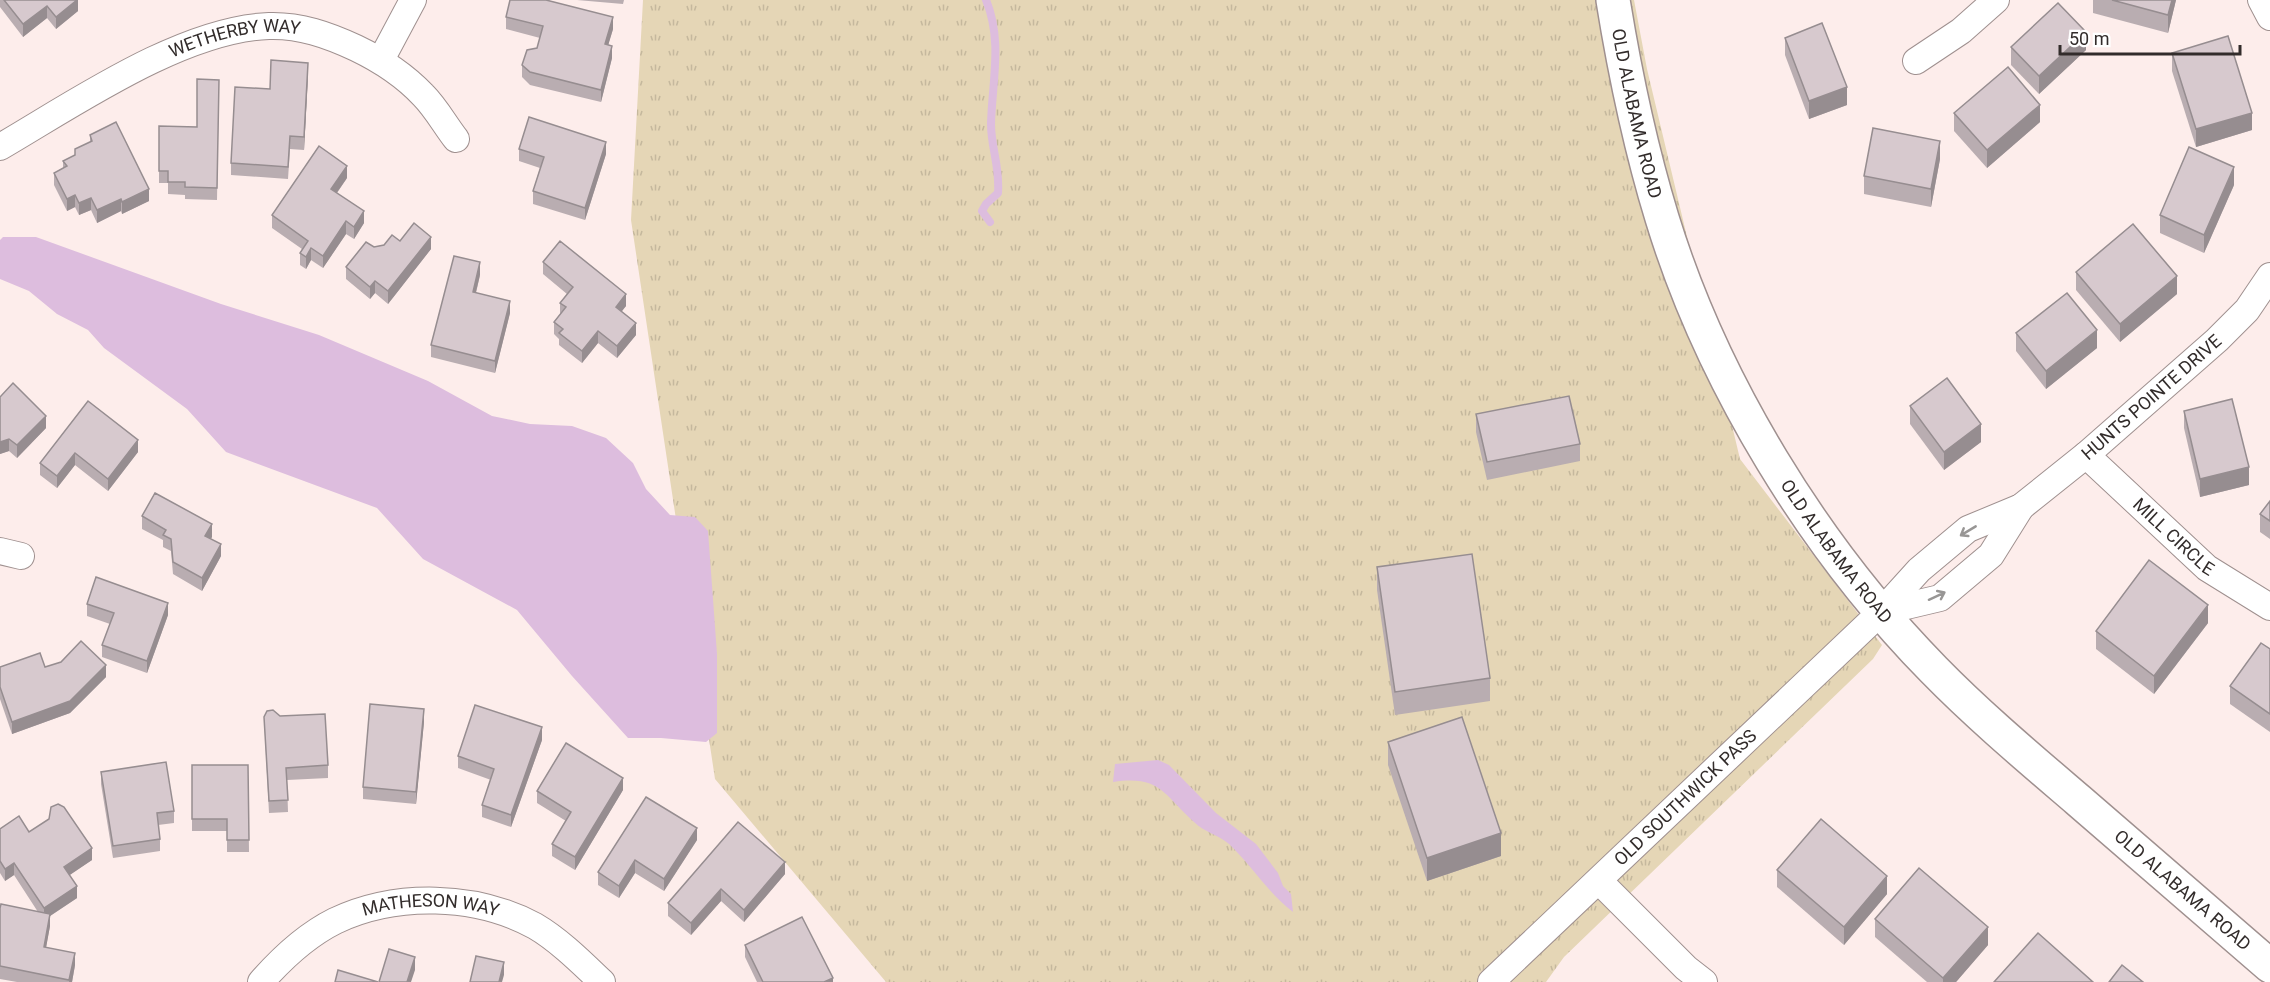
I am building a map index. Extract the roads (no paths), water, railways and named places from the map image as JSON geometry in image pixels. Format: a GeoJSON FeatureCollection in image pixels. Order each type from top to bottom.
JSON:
{"type":"FeatureCollection","features":[{"type":"Feature","properties":{"kind":"main road","name":"OLD ALABAMA ROAD"},"geometry":{"type":"LineString","coordinates":[[1613,0],[1626,80],[1642,151],[1663,222],[1702,326],[1753,429],[1813,524],[1881,612],[1933,669],[1988,722],[2270,966]]}},
{"type":"Feature","properties":{"kind":"street"},"geometry":{"type":"LineString","coordinates":[[381,60],[413,0]]}},
{"type":"Feature","properties":{"kind":"street"},"geometry":{"type":"LineString","coordinates":[[1916,61],[1961,31],[1996,0]]}},
{"type":"Feature","properties":{"kind":"street"},"geometry":{"type":"LineString","coordinates":[[2261,0],[2270,17]]}},
{"type":"Feature","properties":{"kind":"street","name":"WETHERBY WAY"},"geometry":{"type":"LineString","coordinates":[[0,147],[139,66],[209,39],[243,29],[270,26],[297,27],[327,34],[381,60],[424,96],[456,140]]}},
{"type":"Feature","properties":{"kind":"street","name":"HUNTS POINTE DRIVE"},"geometry":{"type":"LineString","coordinates":[[1881,612],[1919,570],[1968,529],[2021,507],[2086,455],[2217,340],[2247,310],[2270,276]]}},
{"type":"Feature","properties":{"kind":"street","name":"MILL CIRCLE"},"geometry":{"type":"LineString","coordinates":[[2086,455],[2207,568],[2270,607]]}},
{"type":"Feature","properties":{"kind":"street","name":"HUNTS POINTE DRIVE"},"geometry":{"type":"LineString","coordinates":[[1881,612],[1940,598],[1991,555],[2021,507]]}},
{"type":"Feature","properties":{"kind":"street","name":"OLD SOUTHWICK PASS"},"geometry":{"type":"LineString","coordinates":[[1491,982],[1881,612]]}},
{"type":"Feature","properties":{"kind":"street"},"geometry":{"type":"LineString","coordinates":[[1599,881],[1686,968],[1704,982]]}},
{"type":"Feature","properties":{"kind":"street","name":"MATHESON WAY"},"geometry":{"type":"LineString","coordinates":[[261,982],[307,938],[334,921],[364,910],[400,902],[457,901],[497,911],[536,927],[602,982]]}},
{"type":"Feature","properties":{"kind":"waterway"},"geometry":{"type":"LineString","coordinates":[[986,0],[991,15],[995,46],[991,124],[998,183],[998,193],[982,211],[990,222]]}}]}
